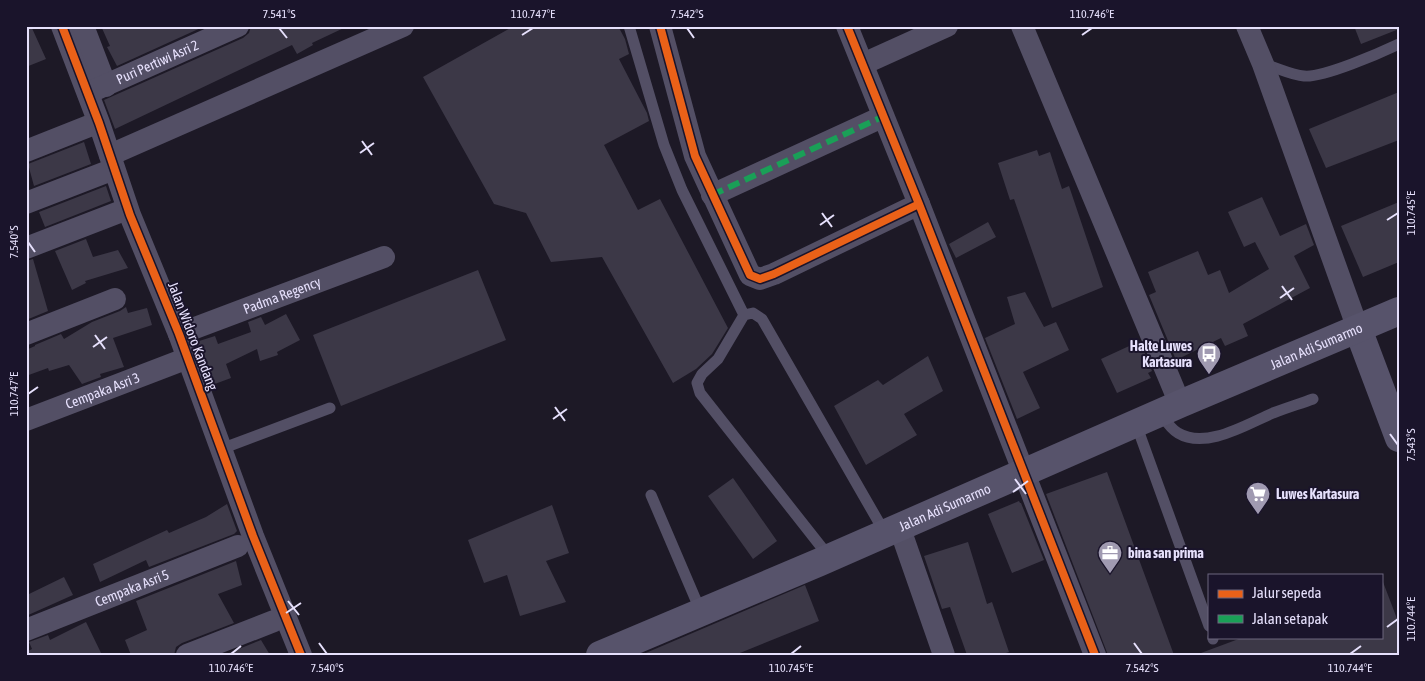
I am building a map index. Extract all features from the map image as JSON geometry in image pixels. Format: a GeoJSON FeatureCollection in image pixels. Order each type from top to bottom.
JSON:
{"type":"FeatureCollection","features":[{"type":"Feature","properties":{"kind":"main road","name":"Jalan Adi Sumarmo"},"geometry":{"type":"LineString","coordinates":[[600,655],[1399,311]]}},
{"type":"Feature","properties":{"kind":"main road"},"geometry":{"type":"LineString","coordinates":[[1358,330],[1399,438]]}},
{"type":"Feature","properties":{"kind":"street","name":"Jalan Widoro Kandang"},"geometry":{"type":"LineString","coordinates":[[62,26],[97,90],[112,162],[130,215],[179,334],[253,536],[301,655]]}},
{"type":"Feature","properties":{"kind":"street","name":"Puri Pertiwi Asri 2"},"geometry":{"type":"LineString","coordinates":[[83,26],[97,90],[238,26]]}},
{"type":"Feature","properties":{"kind":"street"},"geometry":{"type":"LineString","coordinates":[[26,203],[403,26]]}},
{"type":"Feature","properties":{"kind":"street"},"geometry":{"type":"LineString","coordinates":[[660,26],[695,156],[750,275],[760,279],[919,204]]}},
{"type":"Feature","properties":{"kind":"street"},"geometry":{"type":"LineString","coordinates":[[847,26],[919,204],[1095,655]]}},
{"type":"Feature","properties":{"kind":"street"},"geometry":{"type":"LineString","coordinates":[[863,64],[947,26]]}},
{"type":"Feature","properties":{"kind":"street"},"geometry":{"type":"LineString","coordinates":[[1022,26],[1159,414]]}},
{"type":"Feature","properties":{"kind":"street"},"geometry":{"type":"LineString","coordinates":[[1248,26],[1358,330]]}},
{"type":"Feature","properties":{"kind":"street"},"geometry":{"type":"LineString","coordinates":[[712,195],[882,116]]}},
{"type":"Feature","properties":{"kind":"street"},"geometry":{"type":"LineString","coordinates":[[26,151],[89,126]]}},
{"type":"Feature","properties":{"kind":"street"},"geometry":{"type":"LineString","coordinates":[[26,248],[122,211]]}},
{"type":"Feature","properties":{"kind":"street","name":"Padma Regency"},"geometry":{"type":"LineString","coordinates":[[179,334],[384,256]]}},
{"type":"Feature","properties":{"kind":"street"},"geometry":{"type":"LineString","coordinates":[[26,334],[115,298]]}},
{"type":"Feature","properties":{"kind":"street","name":"Cempaka Asri 3"},"geometry":{"type":"LineString","coordinates":[[26,420],[180,361]]}},
{"type":"Feature","properties":{"kind":"street"},"geometry":{"type":"LineString","coordinates":[[892,530],[944,655]]}},
{"type":"Feature","properties":{"kind":"street","name":"Cempaka Asri 5"},"geometry":{"type":"LineString","coordinates":[[26,630],[238,546]]}},
{"type":"Feature","properties":{"kind":"street"},"geometry":{"type":"LineString","coordinates":[[187,655],[274,621]]}},
{"type":"Feature","properties":{"kind":"lane"},"geometry":{"type":"LineString","coordinates":[[629,26],[664,145],[682,190],[744,315]]}},
{"type":"Feature","properties":{"kind":"lane"},"geometry":{"type":"LineString","coordinates":[[1263,64],[1303,76],[1312,76],[1327,73],[1399,44]]}},
{"type":"Feature","properties":{"kind":"lane"},"geometry":{"type":"LineString","coordinates":[[817,563],[700,392],[697,382],[702,374],[718,359],[744,315],[753,313],[762,319],[892,530]]}},
{"type":"Feature","properties":{"kind":"lane"},"geometry":{"type":"LineString","coordinates":[[1159,414],[1178,433],[1190,438],[1204,438],[1223,436],[1272,414],[1313,399]]}},
{"type":"Feature","properties":{"kind":"lane"},"geometry":{"type":"LineString","coordinates":[[221,449],[330,408]]}},
{"type":"Feature","properties":{"kind":"lane"},"geometry":{"type":"LineString","coordinates":[[1159,414],[1208,622]]}},
{"type":"Feature","properties":{"kind":"lane"},"geometry":{"type":"LineString","coordinates":[[651,495],[701,612]]}},
{"type":"Feature","properties":{"kind":"building"},"geometry":{"type":"Polygon","coordinates":[[[26,26],[31,26],[46,59],[26,67],[26,26]]]}},
{"type":"Feature","properties":{"kind":"building"},"geometry":{"type":"Polygon","coordinates":[[[101,26],[205,26],[117,66],[107,47],[110,46],[101,26]]]}},
{"type":"Feature","properties":{"kind":"building"},"geometry":{"type":"Polygon","coordinates":[[[251,26],[348,26],[312,43],[313,45],[297,54],[292,45],[115,129],[104,100],[243,38],[249,33],[251,26]]]}},
{"type":"Feature","properties":{"kind":"building"},"geometry":{"type":"Polygon","coordinates":[[[514,26],[618,26],[625,39],[629,54],[619,59],[647,113],[649,121],[604,145],[638,210],[660,199],[728,328],[712,354],[696,369],[673,383],[602,257],[551,262],[526,213],[494,204],[423,77],[514,26]]]}},
{"type":"Feature","properties":{"kind":"building"},"geometry":{"type":"Polygon","coordinates":[[[1354,26],[1399,26],[1399,29],[1361,44],[1354,26]]]}},
{"type":"Feature","properties":{"kind":"building"},"geometry":{"type":"Polygon","coordinates":[[[1399,92],[1399,140],[1326,168],[1309,129],[1399,92]]]}},
{"type":"Feature","properties":{"kind":"building"},"geometry":{"type":"Polygon","coordinates":[[[84,142],[91,164],[34,186],[28,164],[84,142]]]}},
{"type":"Feature","properties":{"kind":"building"},"geometry":{"type":"Polygon","coordinates":[[[1037,150],[1039,156],[1050,152],[1062,189],[1069,186],[1103,287],[1052,308],[1014,199],[1010,200],[998,163],[1037,150]]]}},
{"type":"Feature","properties":{"kind":"building"},"geometry":{"type":"Polygon","coordinates":[[[106,186],[111,201],[45,227],[39,212],[106,186]]]}},
{"type":"Feature","properties":{"kind":"building"},"geometry":{"type":"Polygon","coordinates":[[[1262,197],[1280,236],[1306,224],[1314,245],[1294,256],[1310,288],[1243,324],[1248,336],[1225,346],[1221,338],[1176,360],[1149,295],[1156,292],[1148,272],[1198,251],[1208,275],[1220,270],[1229,293],[1269,269],[1255,242],[1244,247],[1228,212],[1262,197]]]}},
{"type":"Feature","properties":{"kind":"building"},"geometry":{"type":"Polygon","coordinates":[[[1399,202],[1399,262],[1363,277],[1341,226],[1399,202]]]}},
{"type":"Feature","properties":{"kind":"building"},"geometry":{"type":"Polygon","coordinates":[[[988,222],[996,237],[956,258],[949,244],[988,222]]]}},
{"type":"Feature","properties":{"kind":"building"},"geometry":{"type":"Polygon","coordinates":[[[86,239],[93,257],[118,250],[128,268],[85,281],[86,283],[72,290],[55,251],[86,239]]]}},
{"type":"Feature","properties":{"kind":"building"},"geometry":{"type":"Polygon","coordinates":[[[33,259],[48,311],[26,320],[26,261],[33,259]]]}},
{"type":"Feature","properties":{"kind":"building"},"geometry":{"type":"Polygon","coordinates":[[[478,270],[506,340],[341,406],[313,335],[478,270]]]}},
{"type":"Feature","properties":{"kind":"building"},"geometry":{"type":"Polygon","coordinates":[[[1025,292],[1044,327],[1056,322],[1069,350],[1023,372],[1040,408],[1017,419],[985,338],[1015,324],[1007,297],[1025,292]]]}},
{"type":"Feature","properties":{"kind":"building"},"geometry":{"type":"Polygon","coordinates":[[[126,307],[128,313],[147,308],[152,325],[113,338],[124,367],[100,374],[101,377],[82,384],[69,365],[49,371],[48,368],[26,376],[26,350],[61,334],[64,339],[92,322],[126,307]]]}},
{"type":"Feature","properties":{"kind":"building"},"geometry":{"type":"Polygon","coordinates":[[[286,314],[300,340],[277,352],[278,355],[260,361],[257,349],[226,364],[231,378],[212,385],[196,342],[215,336],[218,344],[251,332],[248,322],[261,317],[265,325],[286,314]]]}},
{"type":"Feature","properties":{"kind":"building"},"geometry":{"type":"Polygon","coordinates":[[[1140,341],[1152,371],[1148,373],[1151,378],[1117,393],[1101,359],[1140,341]]]}},
{"type":"Feature","properties":{"kind":"building"},"geometry":{"type":"Polygon","coordinates":[[[928,356],[943,391],[904,414],[917,435],[866,465],[834,406],[878,380],[883,385],[928,356]]]}},
{"type":"Feature","properties":{"kind":"building","name":"bina san prima"},"geometry":{"type":"Polygon","coordinates":[[[1107,472],[1174,655],[1108,655],[1046,494],[1107,472]]]}},
{"type":"Feature","properties":{"kind":"building"},"geometry":{"type":"Polygon","coordinates":[[[733,478],[777,541],[753,559],[708,496],[733,478]]]}},
{"type":"Feature","properties":{"kind":"building"},"geometry":{"type":"Polygon","coordinates":[[[1019,501],[1044,560],[1012,573],[988,514],[1019,501]]]}},
{"type":"Feature","properties":{"kind":"building"},"geometry":{"type":"Polygon","coordinates":[[[227,504],[237,531],[234,534],[149,567],[146,560],[100,582],[93,564],[167,530],[169,533],[206,517],[227,504]]]}},
{"type":"Feature","properties":{"kind":"building"},"geometry":{"type":"Polygon","coordinates":[[[552,505],[569,553],[546,561],[566,602],[520,616],[507,575],[484,583],[468,540],[552,505]]]}},
{"type":"Feature","properties":{"kind":"building"},"geometry":{"type":"Polygon","coordinates":[[[968,542],[987,604],[992,602],[1009,652],[1000,655],[967,655],[950,607],[942,609],[924,556],[968,542]]]}},
{"type":"Feature","properties":{"kind":"building"},"geometry":{"type":"Polygon","coordinates":[[[236,561],[242,585],[218,594],[234,623],[182,643],[176,647],[174,655],[131,655],[125,640],[147,630],[136,601],[236,561]]]}},
{"type":"Feature","properties":{"kind":"building"},"geometry":{"type":"Polygon","coordinates":[[[64,577],[73,595],[26,616],[26,588],[29,594],[64,577]]]}},
{"type":"Feature","properties":{"kind":"building"},"geometry":{"type":"Polygon","coordinates":[[[1382,582],[1399,624],[1399,655],[1201,655],[1201,653],[1241,638],[1382,638],[1382,582]]]}},
{"type":"Feature","properties":{"kind":"building"},"geometry":{"type":"Polygon","coordinates":[[[805,585],[819,621],[735,655],[641,655],[805,585]]]}},
{"type":"Feature","properties":{"kind":"building"},"geometry":{"type":"Polygon","coordinates":[[[86,622],[102,655],[26,655],[26,652],[32,649],[29,642],[48,635],[50,640],[86,622]]]}},
{"type":"Feature","properties":{"kind":"building"},"geometry":{"type":"Polygon","coordinates":[[[261,640],[270,655],[224,655],[261,640]]]}},
{"type":"Feature","properties":{"kind":"marked path"},"geometry":{"type":"LineString","coordinates":[[712,195],[882,117]]}},
{"type":"Feature","properties":{"kind":"cycle path"},"geometry":{"type":"LineString","coordinates":[[62,26],[99,123],[130,215],[179,334],[253,536],[301,655]]}},
{"type":"Feature","properties":{"kind":"cycle path"},"geometry":{"type":"LineString","coordinates":[[660,26],[695,156],[750,275],[760,279],[774,274],[919,204]]}},
{"type":"Feature","properties":{"kind":"cycle path"},"geometry":{"type":"LineString","coordinates":[[847,26],[919,204],[1095,655]]}},
{"type":"Feature","properties":{"kind":"place","name":"Halte Luwes Kartasura"},"geometry":{"type":"Point","coordinates":[1209,375]}},
{"type":"Feature","properties":{"kind":"place","name":"Luwes Kartasura"},"geometry":{"type":"Point","coordinates":[1258,515]}},
{"type":"Feature","properties":{"kind":"place","name":"bina san prima"},"geometry":{"type":"Point","coordinates":[1110,574]}}]}
